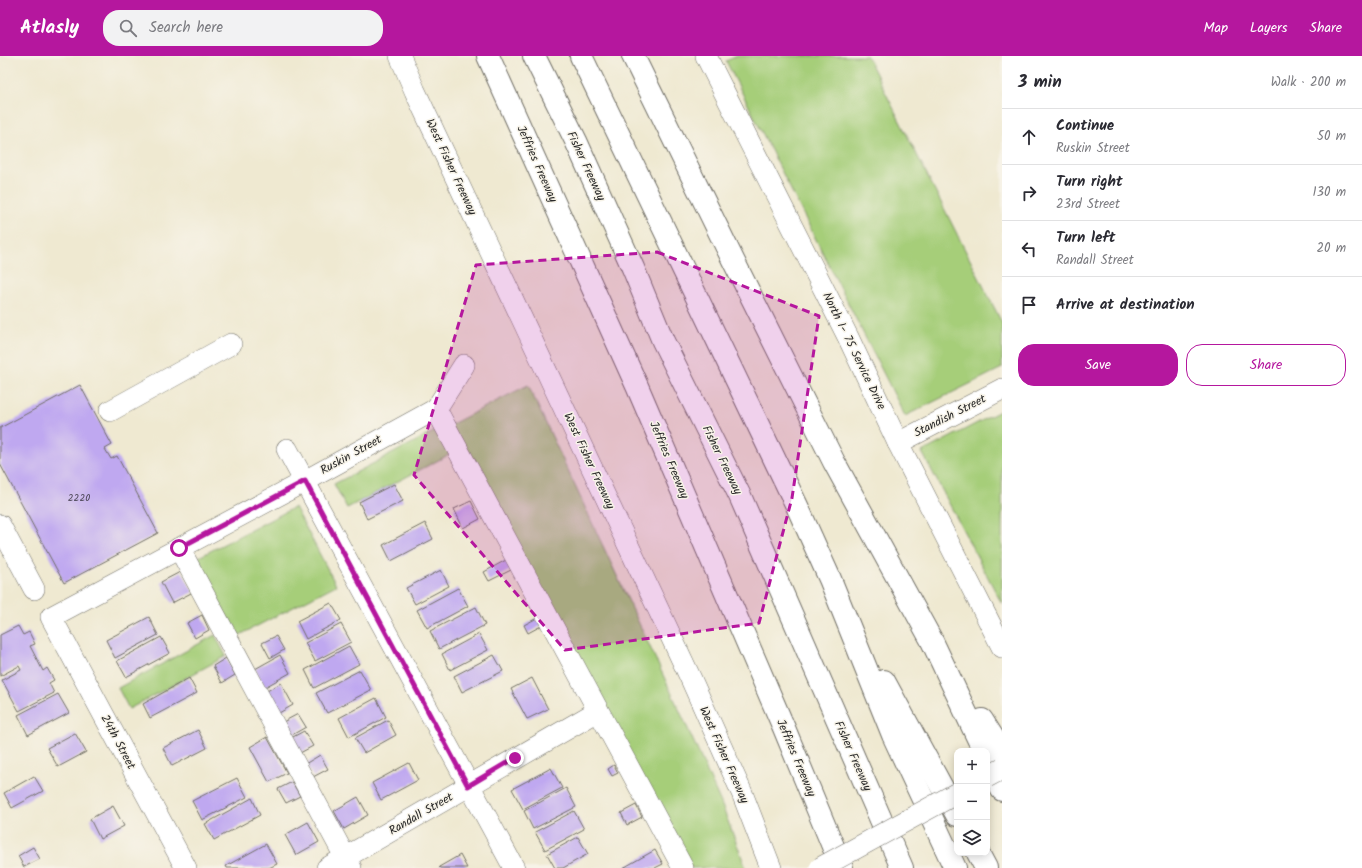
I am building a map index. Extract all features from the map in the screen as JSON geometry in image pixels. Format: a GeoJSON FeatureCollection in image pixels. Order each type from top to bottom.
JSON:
{"type":"FeatureCollection","features":[{"type":"Feature","properties":{"kind":"highway","name":"Jeffries Freeway"},"geometry":{"type":"LineString","coordinates":[[488,56],[640,393],[784,728],[842,868]]}},
{"type":"Feature","properties":{"kind":"highway","name":"Fisher Freeway"},"geometry":{"type":"LineString","coordinates":[[534,56],[579,148],[633,268],[663,341],[740,496],[901,867]]}},
{"type":"Feature","properties":{"kind":"highway"},"geometry":{"type":"LineString","coordinates":[[581,56],[794,499],[830,579],[893,735],[955,868]]}},
{"type":"Feature","properties":{"kind":"highway"},"geometry":{"type":"LineString","coordinates":[[633,56],[834,462],[932,641],[983,748]]}},
{"type":"Feature","properties":{"kind":"highway"},"geometry":{"type":"LineString","coordinates":[[830,579],[954,809]]}},
{"type":"Feature","properties":{"kind":"highway"},"geometry":{"type":"LineString","coordinates":[[932,641],[1002,752]]}},
{"type":"Feature","properties":{"kind":"highway"},"geometry":{"type":"LineString","coordinates":[[990,764],[1002,790]]}},
{"type":"Feature","properties":{"kind":"highway"},"geometry":{"type":"LineString","coordinates":[[980,856],[986,868]]}},
{"type":"Feature","properties":{"kind":"street","name":"West Fisher Freeway"},"geometry":{"type":"LineString","coordinates":[[400,56],[691,679],[742,793],[771,868]]}},
{"type":"Feature","properties":{"kind":"street","name":"North I- 75 Service Drive"},"geometry":{"type":"LineString","coordinates":[[706,56],[1002,647]]}},
{"type":"Feature","properties":{"kind":"street"},"geometry":{"type":"LineString","coordinates":[[110,411],[231,344]]}},
{"type":"Feature","properties":{"kind":"street","name":"Ruskin Street"},"geometry":{"type":"LineString","coordinates":[[51,617],[436,409],[464,365]]}},
{"type":"Feature","properties":{"kind":"street","name":"Standish Street"},"geometry":{"type":"LineString","coordinates":[[898,442],[1002,389]]}},
{"type":"Feature","properties":{"kind":"street"},"geometry":{"type":"LineString","coordinates":[[436,409],[684,868]]}},
{"type":"Feature","properties":{"kind":"street"},"geometry":{"type":"LineString","coordinates":[[287,449],[468,786],[514,868]]}},
{"type":"Feature","properties":{"kind":"street"},"geometry":{"type":"LineString","coordinates":[[0,525],[34,589]]}},
{"type":"Feature","properties":{"kind":"street"},"geometry":{"type":"LineString","coordinates":[[179,548],[348,863]]}},
{"type":"Feature","properties":{"kind":"street","name":"24th Street"},"geometry":{"type":"LineString","coordinates":[[51,617],[186,868]]}},
{"type":"Feature","properties":{"kind":"street","name":"Randall Street"},"geometry":{"type":"LineString","coordinates":[[327,868],[348,863],[468,786],[598,711]]}},
{"type":"Feature","properties":{"kind":"street"},"geometry":{"type":"LineString","coordinates":[[990,775],[1002,769]]}},
{"type":"Feature","properties":{"kind":"street"},"geometry":{"type":"LineString","coordinates":[[820,868],[954,795]]}},
{"type":"Feature","properties":{"kind":"highlighted area"},"geometry":{"type":"Polygon","coordinates":[[[657,252],[819,316],[792,498],[759,623],[565,650],[414,475],[476,265],[657,252]]]}},
{"type":"Feature","properties":{"kind":"green space"},"geometry":{"type":"Polygon","coordinates":[[[737,56],[867,56],[1002,323],[1002,368],[905,416],[726,61],[737,56]]]}},
{"type":"Feature","properties":{"kind":"green space"},"geometry":{"type":"Polygon","coordinates":[[[528,385],[684,720],[721,803],[746,868],[688,868],[450,425],[528,385]]]}},
{"type":"Feature","properties":{"kind":"green space"},"geometry":{"type":"Polygon","coordinates":[[[1002,410],[1002,604],[922,452],[1002,410]]]}},
{"type":"Feature","properties":{"kind":"green space"},"geometry":{"type":"Polygon","coordinates":[[[441,428],[454,452],[347,508],[334,484],[441,428]]]}},
{"type":"Feature","properties":{"kind":"green space"},"geometry":{"type":"Polygon","coordinates":[[[295,507],[336,585],[234,638],[193,560],[295,507]]]}},
{"type":"Feature","properties":{"kind":"green space"},"geometry":{"type":"Polygon","coordinates":[[[215,635],[226,656],[129,709],[118,688],[215,635]]]}},
{"type":"Feature","properties":{"kind":"building"},"geometry":{"type":"Polygon","coordinates":[[[80,385],[112,445],[105,449],[111,459],[117,456],[158,533],[64,583],[0,464],[0,428],[80,385]]]}},
{"type":"Feature","properties":{"kind":"building"},"geometry":{"type":"Polygon","coordinates":[[[394,484],[403,501],[367,519],[359,502],[394,484]]]}},
{"type":"Feature","properties":{"kind":"building"},"geometry":{"type":"Polygon","coordinates":[[[471,501],[480,519],[463,528],[454,509],[471,501]]]}},
{"type":"Feature","properties":{"kind":"building"},"geometry":{"type":"Polygon","coordinates":[[[425,523],[433,539],[391,561],[383,545],[425,523]]]}},
{"type":"Feature","properties":{"kind":"building"},"geometry":{"type":"Polygon","coordinates":[[[506,560],[511,570],[489,581],[484,572],[506,560]]]}},
{"type":"Feature","properties":{"kind":"building"},"geometry":{"type":"Polygon","coordinates":[[[441,570],[449,586],[415,604],[406,588],[441,570]]]}},
{"type":"Feature","properties":{"kind":"building"},"geometry":{"type":"Polygon","coordinates":[[[182,571],[193,592],[172,603],[161,582],[182,571]]]}},
{"type":"Feature","properties":{"kind":"building"},"geometry":{"type":"Polygon","coordinates":[[[458,588],[468,606],[427,628],[417,610],[458,588]]]}},
{"type":"Feature","properties":{"kind":"building"},"geometry":{"type":"Polygon","coordinates":[[[331,603],[341,620],[306,639],[297,621],[331,603]]]}},
{"type":"Feature","properties":{"kind":"building"},"geometry":{"type":"Polygon","coordinates":[[[476,607],[485,625],[439,649],[430,631],[476,607]]]}},
{"type":"Feature","properties":{"kind":"building"},"geometry":{"type":"Polygon","coordinates":[[[202,615],[209,630],[195,638],[187,623],[202,615]]]}},
{"type":"Feature","properties":{"kind":"building"},"geometry":{"type":"Polygon","coordinates":[[[149,617],[158,635],[115,658],[106,640],[149,617]]]}},
{"type":"Feature","properties":{"kind":"building"},"geometry":{"type":"Polygon","coordinates":[[[537,618],[541,626],[528,633],[524,625],[537,618]]]}},
{"type":"Feature","properties":{"kind":"building"},"geometry":{"type":"Polygon","coordinates":[[[341,624],[351,642],[315,661],[305,643],[341,624]]]}},
{"type":"Feature","properties":{"kind":"building"},"geometry":{"type":"Polygon","coordinates":[[[18,626],[23,635],[29,632],[35,644],[30,646],[43,671],[47,668],[54,680],[49,683],[54,693],[19,711],[2,680],[21,670],[19,666],[0,676],[0,635],[18,626]]]}},
{"type":"Feature","properties":{"kind":"building"},"geometry":{"type":"Polygon","coordinates":[[[479,634],[488,650],[450,670],[442,654],[479,634]]]}},
{"type":"Feature","properties":{"kind":"building"},"geometry":{"type":"Polygon","coordinates":[[[276,636],[284,650],[270,658],[262,643],[276,636]]]}},
{"type":"Feature","properties":{"kind":"building"},"geometry":{"type":"Polygon","coordinates":[[[161,637],[170,653],[126,677],[117,661],[161,637]]]}},
{"type":"Feature","properties":{"kind":"building"},"geometry":{"type":"Polygon","coordinates":[[[349,646],[359,664],[314,688],[305,670],[349,646]]]}},
{"type":"Feature","properties":{"kind":"building"},"geometry":{"type":"Polygon","coordinates":[[[280,655],[290,673],[265,687],[255,669],[280,655]]]}},
{"type":"Feature","properties":{"kind":"building"},"geometry":{"type":"Polygon","coordinates":[[[494,655],[503,671],[462,692],[454,676],[494,655]]]}},
{"type":"Feature","properties":{"kind":"building"},"geometry":{"type":"Polygon","coordinates":[[[226,658],[235,675],[222,683],[213,666],[226,658]]]}},
{"type":"Feature","properties":{"kind":"building"},"geometry":{"type":"Polygon","coordinates":[[[360,670],[371,690],[327,713],[316,693],[360,670]]]}},
{"type":"Feature","properties":{"kind":"building"},"geometry":{"type":"Polygon","coordinates":[[[189,678],[197,693],[150,718],[143,704],[189,678]]]}},
{"type":"Feature","properties":{"kind":"building"},"geometry":{"type":"Polygon","coordinates":[[[532,678],[548,709],[527,719],[511,689],[532,678]]]}},
{"type":"Feature","properties":{"kind":"building"},"geometry":{"type":"Polygon","coordinates":[[[281,683],[293,705],[279,713],[267,691],[281,683]]]}},
{"type":"Feature","properties":{"kind":"building"},"geometry":{"type":"Polygon","coordinates":[[[58,694],[69,713],[28,735],[18,715],[58,694]]]}},
{"type":"Feature","properties":{"kind":"building"},"geometry":{"type":"Polygon","coordinates":[[[376,698],[386,717],[349,737],[339,718],[376,698]]]}},
{"type":"Feature","properties":{"kind":"building"},"geometry":{"type":"Polygon","coordinates":[[[298,714],[306,727],[290,736],[283,722],[298,714]]]}},
{"type":"Feature","properties":{"kind":"building"},"geometry":{"type":"Polygon","coordinates":[[[388,720],[396,735],[364,753],[355,738],[388,720]]]}},
{"type":"Feature","properties":{"kind":"building"},"geometry":{"type":"Polygon","coordinates":[[[198,730],[207,748],[172,766],[163,748],[198,730]]]}},
{"type":"Feature","properties":{"kind":"building"},"geometry":{"type":"Polygon","coordinates":[[[304,731],[313,746],[300,753],[291,738],[304,731]]]}},
{"type":"Feature","properties":{"kind":"building"},"geometry":{"type":"Polygon","coordinates":[[[75,733],[86,752],[58,767],[47,748],[75,733]]]}},
{"type":"Feature","properties":{"kind":"building"},"geometry":{"type":"Polygon","coordinates":[[[267,737],[287,773],[269,782],[250,747],[267,737]]]}},
{"type":"Feature","properties":{"kind":"building"},"geometry":{"type":"Polygon","coordinates":[[[320,755],[328,769],[313,777],[305,764],[320,755]]]}},
{"type":"Feature","properties":{"kind":"building"},"geometry":{"type":"Polygon","coordinates":[[[409,763],[418,780],[381,800],[372,783],[409,763]]]}},
{"type":"Feature","properties":{"kind":"building"},"geometry":{"type":"Polygon","coordinates":[[[614,765],[618,773],[612,776],[608,769],[614,765]]]}},
{"type":"Feature","properties":{"kind":"building"},"geometry":{"type":"Polygon","coordinates":[[[551,768],[562,788],[523,809],[512,789],[551,768]]]}},
{"type":"Feature","properties":{"kind":"building"},"geometry":{"type":"Polygon","coordinates":[[[34,776],[43,791],[12,808],[4,793],[34,776]]]}},
{"type":"Feature","properties":{"kind":"building"},"geometry":{"type":"Polygon","coordinates":[[[237,778],[247,797],[202,820],[192,801],[237,778]]]}},
{"type":"Feature","properties":{"kind":"building"},"geometry":{"type":"Polygon","coordinates":[[[292,782],[300,796],[286,803],[278,789],[292,782]]]}},
{"type":"Feature","properties":{"kind":"building"},"geometry":{"type":"Polygon","coordinates":[[[566,788],[576,807],[533,829],[524,811],[566,788]]]}},
{"type":"Feature","properties":{"kind":"building"},"geometry":{"type":"Polygon","coordinates":[[[358,797],[368,815],[344,829],[334,811],[358,797]]]}},
{"type":"Feature","properties":{"kind":"building"},"geometry":{"type":"Polygon","coordinates":[[[252,798],[260,815],[214,840],[205,824],[252,798]]]}},
{"type":"Feature","properties":{"kind":"building"},"geometry":{"type":"Polygon","coordinates":[[[636,805],[642,817],[627,825],[621,813],[636,805]]]}},
{"type":"Feature","properties":{"kind":"building"},"geometry":{"type":"Polygon","coordinates":[[[113,806],[124,826],[100,839],[90,819],[113,806]]]}},
{"type":"Feature","properties":{"kind":"building"},"geometry":{"type":"Polygon","coordinates":[[[574,811],[584,829],[545,850],[535,832],[574,811]]]}},
{"type":"Feature","properties":{"kind":"building"},"geometry":{"type":"Polygon","coordinates":[[[308,822],[319,842],[296,855],[285,835],[308,822]]]}},
{"type":"Feature","properties":{"kind":"building"},"geometry":{"type":"Polygon","coordinates":[[[578,837],[588,854],[563,868],[555,868],[547,854],[578,837]]]}},
{"type":"Feature","properties":{"kind":"building"},"geometry":{"type":"Polygon","coordinates":[[[266,844],[277,864],[269,868],[227,868],[226,866],[266,844]]]}},
{"type":"Feature","properties":{"kind":"building"},"geometry":{"type":"Polygon","coordinates":[[[33,847],[40,859],[24,867],[18,856],[33,847]]]}},
{"type":"Feature","properties":{"kind":"building"},"geometry":{"type":"Polygon","coordinates":[[[655,850],[663,864],[655,868],[623,868],[655,850]]]}},
{"type":"Feature","properties":{"kind":"building"},"geometry":{"type":"Polygon","coordinates":[[[460,855],[467,868],[439,867],[460,855]]]}},
{"type":"Feature","properties":{"kind":"route"},"geometry":{"type":"LineString","coordinates":[[179,548],[305,481],[468,786],[515,758]]}}]}
